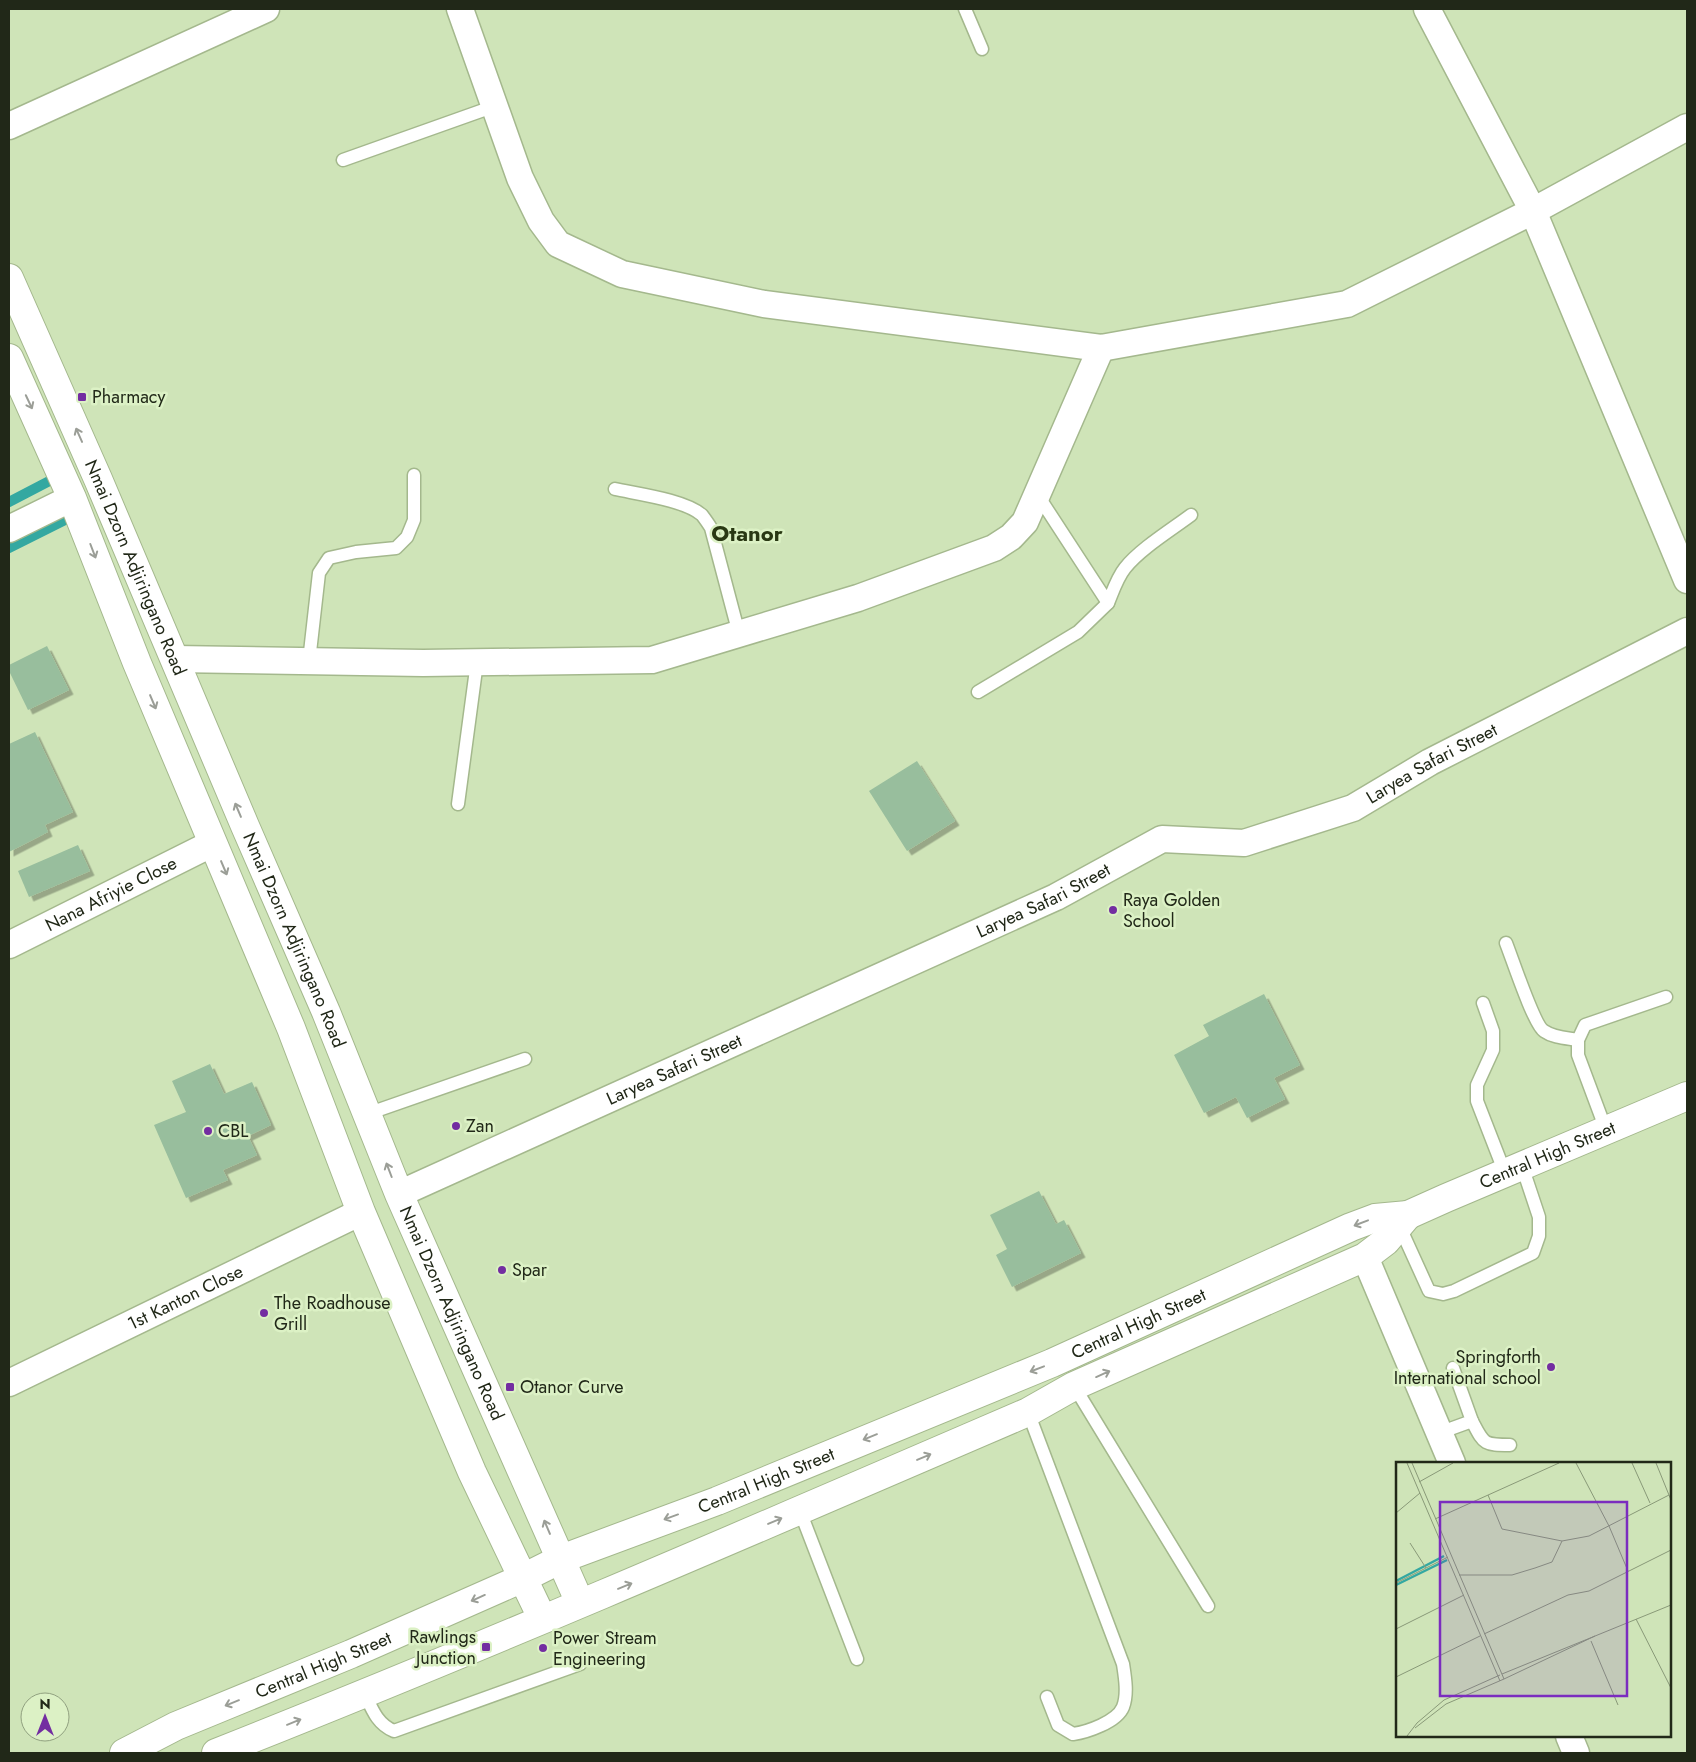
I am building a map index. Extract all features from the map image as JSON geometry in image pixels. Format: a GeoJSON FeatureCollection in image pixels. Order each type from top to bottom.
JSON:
{"type":"FeatureCollection","features":[{"type":"Feature","properties":{"kind":"main road","name":"Nmai Dzorn Adjiringano Road"},"geometry":{"type":"LineString","coordinates":[[9,278],[98,479],[326,1012],[399,1194],[580,1604]]}},
{"type":"Feature","properties":{"kind":"main road","name":"Nmai Dzorn Adjiringano Road"},"geometry":{"type":"LineString","coordinates":[[9,358],[72,498],[137,663],[291,1028],[361,1212],[472,1472],[542,1618]]}},
{"type":"Feature","properties":{"kind":"main road","name":"Central High Street"},"geometry":{"type":"LineString","coordinates":[[216,1753],[641,1579],[1028,1412],[1074,1386],[1365,1257],[1386,1242],[1404,1220],[1513,1170],[1687,1096]]}},
{"type":"Feature","properties":{"kind":"main road","name":"Central High Street"},"geometry":{"type":"LineString","coordinates":[[124,1753],[176,1726],[351,1654],[523,1578],[560,1559],[717,1501],[1052,1363],[1351,1227],[1375,1218],[1404,1220]]}},
{"type":"Feature","properties":{"kind":"street"},"geometry":{"type":"LineString","coordinates":[[9,126],[266,9]]}},
{"type":"Feature","properties":{"kind":"street"},"geometry":{"type":"LineString","coordinates":[[460,9],[520,178],[541,221],[558,244],[622,274],[764,304],[1102,348],[1347,304],[1533,211],[1687,127]]}},
{"type":"Feature","properties":{"kind":"street"},"geometry":{"type":"LineString","coordinates":[[1427,9],[1533,211],[1687,580]]}},
{"type":"Feature","properties":{"kind":"street"},"geometry":{"type":"LineString","coordinates":[[174,659],[477,662],[652,660],[858,598],[994,548],[1011,537],[1024,522],[1102,348]]}},
{"type":"Feature","properties":{"kind":"street"},"geometry":{"type":"LineString","coordinates":[[9,529],[72,498]]}},
{"type":"Feature","properties":{"kind":"street","name":"Laryea Safari Street"},"geometry":{"type":"LineString","coordinates":[[399,1194],[1056,897],[1162,839],[1244,843],[1353,808],[1430,762],[1687,632]]}},
{"type":"Feature","properties":{"kind":"street","name":"Nana Afriyie Close"},"geometry":{"type":"LineString","coordinates":[[9,945],[213,843]]}},
{"type":"Feature","properties":{"kind":"street","name":"1st Kanton Close"},"geometry":{"type":"LineString","coordinates":[[9,1383],[361,1212]]}},
{"type":"Feature","properties":{"kind":"street"},"geometry":{"type":"LineString","coordinates":[[1365,1257],[1452,1462]]}},
{"type":"Feature","properties":{"kind":"street"},"geometry":{"type":"LineString","coordinates":[[1569,1737],[1576,1753]]}},
{"type":"Feature","properties":{"kind":"lane"},"geometry":{"type":"LineString","coordinates":[[966,9],[982,49]]}},
{"type":"Feature","properties":{"kind":"lane"},"geometry":{"type":"LineString","coordinates":[[344,160],[495,106]]}},
{"type":"Feature","properties":{"kind":"lane"},"geometry":{"type":"LineString","coordinates":[[309,661],[319,573],[328,558],[356,552],[396,548],[407,537],[414,520],[414,475]]}},
{"type":"Feature","properties":{"kind":"lane"},"geometry":{"type":"LineString","coordinates":[[615,489],[684,505],[701,514],[711,528],[739,634]]}},
{"type":"Feature","properties":{"kind":"lane"},"geometry":{"type":"LineString","coordinates":[[1037,494],[1108,603]]}},
{"type":"Feature","properties":{"kind":"lane"},"geometry":{"type":"LineString","coordinates":[[978,692],[1078,632],[1108,603],[1116,583],[1125,568],[1140,554],[1191,515]]}},
{"type":"Feature","properties":{"kind":"lane"},"geometry":{"type":"LineString","coordinates":[[458,804],[477,662]]}},
{"type":"Feature","properties":{"kind":"lane"},"geometry":{"type":"LineString","coordinates":[[1506,943],[1535,1018],[1542,1030],[1552,1035],[1578,1040]]}},
{"type":"Feature","properties":{"kind":"lane"},"geometry":{"type":"LineString","coordinates":[[1606,1130],[1578,1055],[1578,1040],[1585,1025],[1666,997]]}},
{"type":"Feature","properties":{"kind":"lane"},"geometry":{"type":"LineString","coordinates":[[1404,1220],[1429,1291],[1442,1294],[1454,1291],[1533,1253],[1539,1236],[1539,1217],[1477,1101],[1477,1084],[1493,1050],[1494,1032],[1483,1003]]}},
{"type":"Feature","properties":{"kind":"lane"},"geometry":{"type":"LineString","coordinates":[[367,1114],[525,1059]]}},
{"type":"Feature","properties":{"kind":"lane"},"geometry":{"type":"LineString","coordinates":[[1452,1368],[1472,1420],[1482,1440],[1491,1445],[1510,1445]]}},
{"type":"Feature","properties":{"kind":"lane"},"geometry":{"type":"LineString","coordinates":[[1074,1386],[1208,1606]]}},
{"type":"Feature","properties":{"kind":"lane"},"geometry":{"type":"LineString","coordinates":[[1028,1412],[1123,1664],[1126,1684],[1122,1707],[1114,1716],[1090,1731],[1073,1734],[1058,1725],[1047,1697]]}},
{"type":"Feature","properties":{"kind":"lane"},"geometry":{"type":"LineString","coordinates":[[1439,1433],[1472,1420]]}},
{"type":"Feature","properties":{"kind":"lane"},"geometry":{"type":"LineString","coordinates":[[800,1511],[857,1659]]}},
{"type":"Feature","properties":{"kind":"lane"},"geometry":{"type":"LineString","coordinates":[[364,1694],[378,1720],[386,1728],[394,1731],[580,1664]]}},
{"type":"Feature","properties":{"kind":"building"},"geometry":{"type":"Polygon","coordinates":[[[47,646],[69,690],[28,710],[9,671],[9,665],[47,646]]]}},
{"type":"Feature","properties":{"kind":"building"},"geometry":{"type":"Polygon","coordinates":[[[35,732],[73,812],[45,825],[48,832],[9,852],[9,744],[35,732]]]}},
{"type":"Feature","properties":{"kind":"building"},"geometry":{"type":"Polygon","coordinates":[[[917,761],[955,821],[907,851],[869,791],[917,761]]]}},
{"type":"Feature","properties":{"kind":"building"},"geometry":{"type":"Polygon","coordinates":[[[78,845],[90,871],[29,897],[18,871],[78,845]]]}},
{"type":"Feature","properties":{"kind":"building"},"geometry":{"type":"Polygon","coordinates":[[[1264,994],[1300,1065],[1274,1078],[1285,1099],[1247,1118],[1236,1097],[1204,1113],[1174,1055],[1209,1036],[1203,1025],[1264,994]]]}},
{"type":"Feature","properties":{"kind":"building","name":"CBL"},"geometry":{"type":"Polygon","coordinates":[[[210,1064],[224,1094],[252,1082],[271,1125],[248,1136],[257,1155],[223,1170],[228,1180],[186,1198],[154,1125],[186,1112],[172,1081],[210,1064]]]}},
{"type":"Feature","properties":{"kind":"building"},"geometry":{"type":"Polygon","coordinates":[[[1039,1191],[1056,1224],[1064,1220],[1081,1253],[1012,1287],[996,1255],[1007,1249],[990,1215],[1039,1191]]]}},
{"type":"Feature","properties":{"kind":"waterway"},"geometry":{"type":"LineString","coordinates":[[9,502],[57,477]]}},
{"type":"Feature","properties":{"kind":"waterway"},"geometry":{"type":"LineString","coordinates":[[9,548],[65,520]]}},
{"type":"Feature","properties":{"kind":"place","name":"Pharmacy"},"geometry":{"type":"Point","coordinates":[82,397]}},
{"type":"Feature","properties":{"kind":"place","name":"Raya Golden School"},"geometry":{"type":"Point","coordinates":[1113,910]}},
{"type":"Feature","properties":{"kind":"place","name":"Zan"},"geometry":{"type":"Point","coordinates":[456,1126]}},
{"type":"Feature","properties":{"kind":"place","name":"CBL"},"geometry":{"type":"Point","coordinates":[208,1131]}},
{"type":"Feature","properties":{"kind":"place","name":"Spar"},"geometry":{"type":"Point","coordinates":[502,1270]}},
{"type":"Feature","properties":{"kind":"place","name":"The Roadhouse Grill"},"geometry":{"type":"Point","coordinates":[264,1313]}},
{"type":"Feature","properties":{"kind":"place","name":"Springforth International school"},"geometry":{"type":"Point","coordinates":[1551,1367]}},
{"type":"Feature","properties":{"kind":"place","name":"Otanor Curve"},"geometry":{"type":"Point","coordinates":[510,1387]}},
{"type":"Feature","properties":{"kind":"place","name":"Rawlings Junction"},"geometry":{"type":"Point","coordinates":[486,1647]}},
{"type":"Feature","properties":{"kind":"place","name":"Power Stream Engineering"},"geometry":{"type":"Point","coordinates":[543,1648]}},
{"type":"Feature","properties":{"kind":"district","name":"Otanor"},"geometry":{"type":"Point","coordinates":[747,533]}}]}
